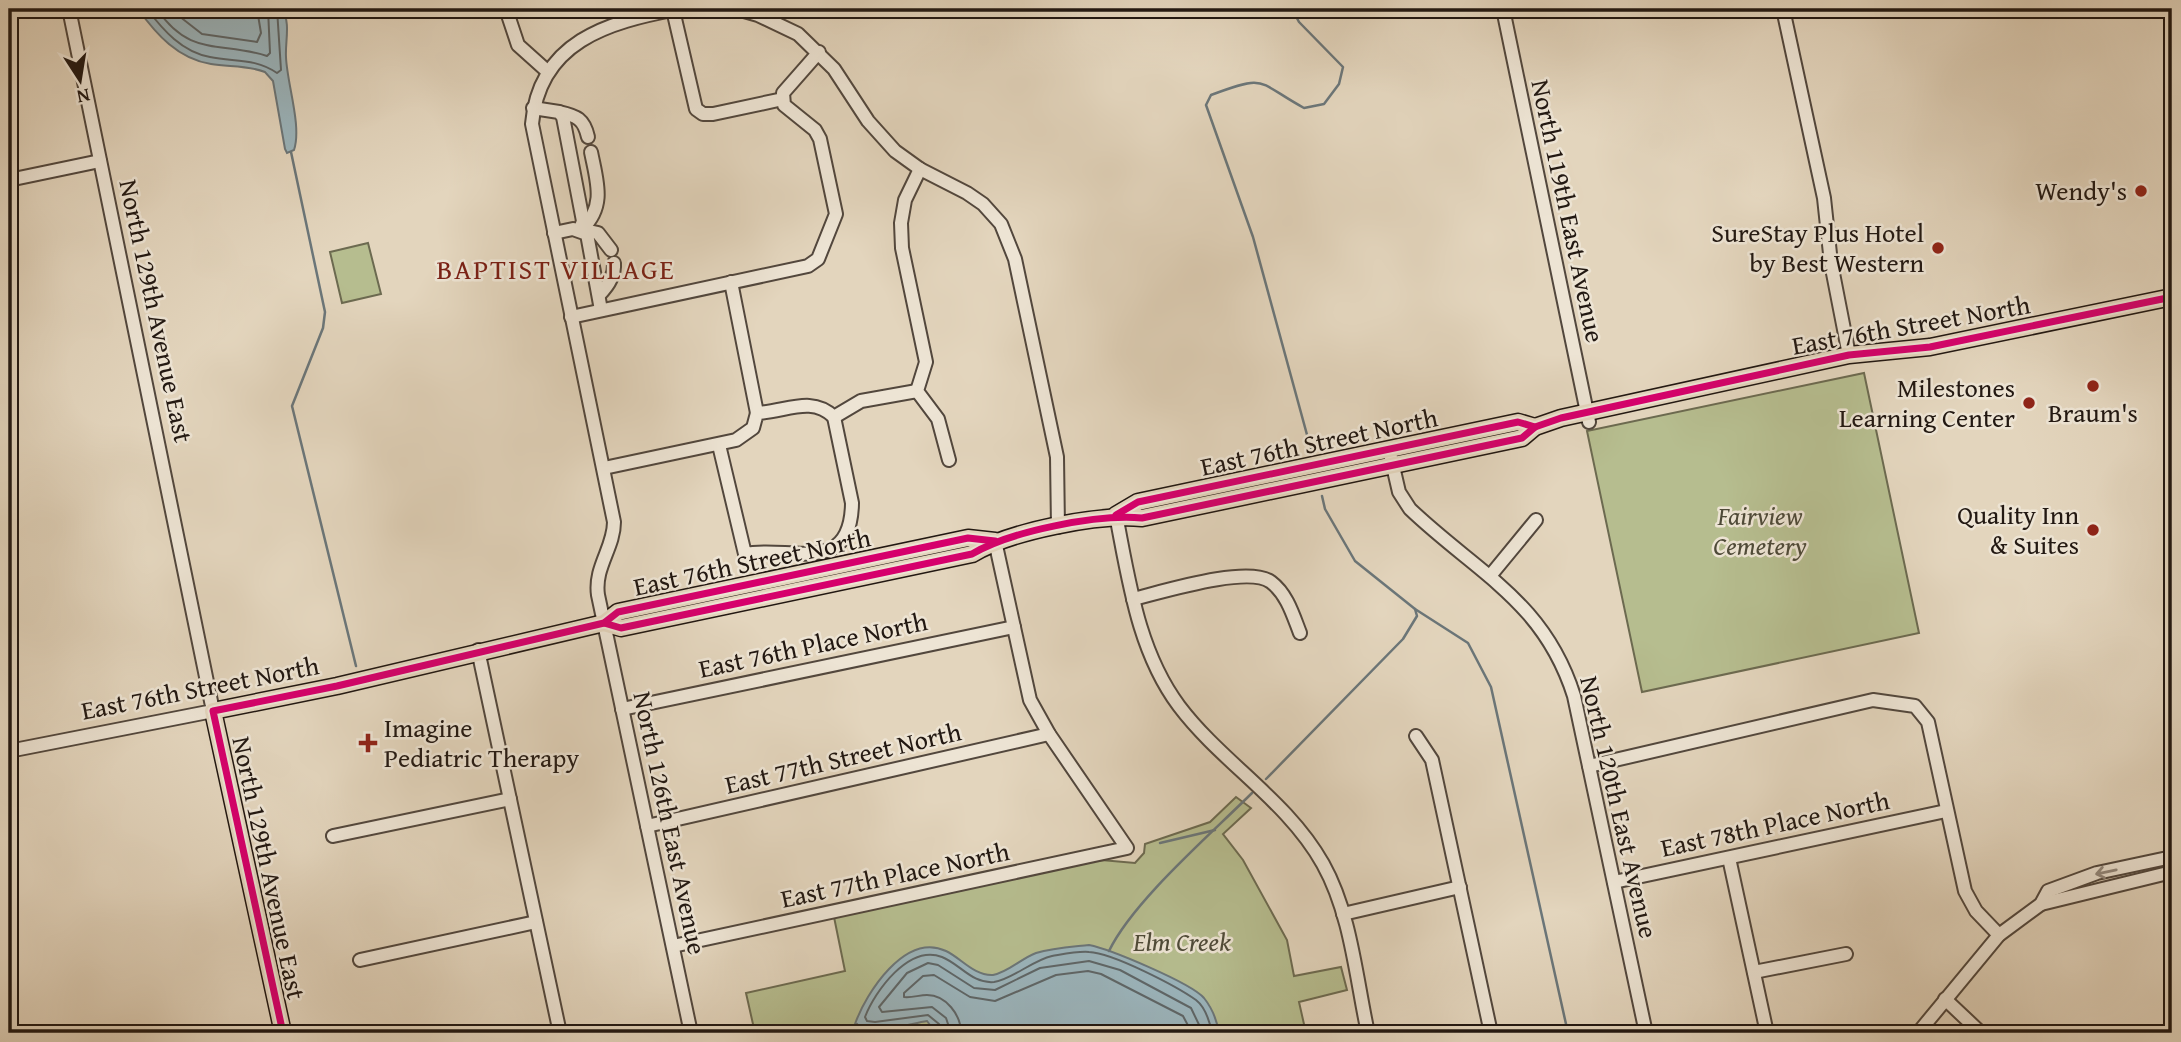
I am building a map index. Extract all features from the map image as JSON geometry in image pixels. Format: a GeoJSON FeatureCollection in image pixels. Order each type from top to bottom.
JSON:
{"type":"FeatureCollection","features":[{"type":"Feature","properties":{"kind":"main road","name":"East 76th Street North"},"geometry":{"type":"LineString","coordinates":[[213,711],[337,686],[478,650],[604,623],[620,612],[955,540],[968,538],[995,541],[1116,515],[1142,518],[1390,457],[1518,422],[1535,426],[1588,417],[1849,355],[1930,347],[2172,297]]}},
{"type":"Feature","properties":{"kind":"main road","name":"North 129th Avenue East"},"geometry":{"type":"LineString","coordinates":[[213,711],[283,1033]]}},
{"type":"Feature","properties":{"kind":"street","name":"North 129th Avenue East"},"geometry":{"type":"LineString","coordinates":[[69,9],[213,711]]}},
{"type":"Feature","properties":{"kind":"street"},"geometry":{"type":"LineString","coordinates":[[506,9],[518,45],[547,71]]}},
{"type":"Feature","properties":{"kind":"street"},"geometry":{"type":"LineString","coordinates":[[588,136],[579,118],[533,108],[547,71],[579,40],[636,18],[675,9],[696,108],[703,114],[783,99]]}},
{"type":"Feature","properties":{"kind":"street"},"geometry":{"type":"LineString","coordinates":[[737,9],[798,34],[819,52],[847,85],[881,137],[920,169],[983,204],[1001,224],[1011,246],[1057,457],[1058,527]]}},
{"type":"Feature","properties":{"kind":"street","name":"North 119th East Avenue"},"geometry":{"type":"LineString","coordinates":[[1503,9],[1588,417]]}},
{"type":"Feature","properties":{"kind":"street"},"geometry":{"type":"LineString","coordinates":[[1783,9],[1824,198],[1831,263],[1849,355]]}},
{"type":"Feature","properties":{"kind":"street"},"geometry":{"type":"LineString","coordinates":[[571,317],[812,265],[818,259],[836,214],[820,139],[815,130],[784,105],[783,93],[819,52]]}},
{"type":"Feature","properties":{"kind":"street","name":"North 126th East Avenue"},"geometry":{"type":"LineString","coordinates":[[533,108],[534,141],[614,522],[614,533],[601,563],[597,585],[691,1033]]}},
{"type":"Feature","properties":{"kind":"street"},"geometry":{"type":"LineString","coordinates":[[559,112],[583,221],[581,229]]}},
{"type":"Feature","properties":{"kind":"street"},"geometry":{"type":"LineString","coordinates":[[581,229],[593,219],[600,200],[591,152]]}},
{"type":"Feature","properties":{"kind":"street"},"geometry":{"type":"LineString","coordinates":[[9,180],[100,161]]}},
{"type":"Feature","properties":{"kind":"street"},"geometry":{"type":"LineString","coordinates":[[917,391],[926,362],[902,248],[901,223],[905,200],[920,169]]}},
{"type":"Feature","properties":{"kind":"street"},"geometry":{"type":"LineString","coordinates":[[581,229],[587,234],[601,310]]}},
{"type":"Feature","properties":{"kind":"street"},"geometry":{"type":"LineString","coordinates":[[554,233],[581,229],[598,233],[612,257],[611,279],[598,295]]}},
{"type":"Feature","properties":{"kind":"street"},"geometry":{"type":"LineString","coordinates":[[604,468],[719,445],[745,436],[753,428],[757,413],[731,282]]}},
{"type":"Feature","properties":{"kind":"street"},"geometry":{"type":"LineString","coordinates":[[834,417],[861,401],[917,391]]}},
{"type":"Feature","properties":{"kind":"street"},"geometry":{"type":"LineString","coordinates":[[917,391],[937,419],[949,460]]}},
{"type":"Feature","properties":{"kind":"street"},"geometry":{"type":"LineString","coordinates":[[719,445],[745,554],[765,551],[791,556],[822,552],[836,546],[848,530],[852,503],[834,417],[823,407],[813,405],[757,413]]}},
{"type":"Feature","properties":{"kind":"street","name":"North 120th East Avenue"},"geometry":{"type":"LineString","coordinates":[[1390,457],[1399,492],[1410,509],[1533,616],[1561,660],[1574,696],[1646,1033]]}},
{"type":"Feature","properties":{"kind":"street"},"geometry":{"type":"LineString","coordinates":[[1116,515],[1133,599],[1152,660],[1172,696],[1197,726],[1291,818],[1324,866],[1343,914],[1368,1033]]}},
{"type":"Feature","properties":{"kind":"street"},"geometry":{"type":"LineString","coordinates":[[1490,576],[1536,520]]}},
{"type":"Feature","properties":{"kind":"street"},"geometry":{"type":"LineString","coordinates":[[995,541],[1030,700],[1049,734]]}},
{"type":"Feature","properties":{"kind":"street"},"geometry":{"type":"LineString","coordinates":[[1133,599],[1238,576],[1264,578],[1284,596],[1300,633]]}},
{"type":"Feature","properties":{"kind":"street","name":"East 76th Place North"},"geometry":{"type":"LineString","coordinates":[[622,709],[1014,627]]}},
{"type":"Feature","properties":{"kind":"street"},"geometry":{"type":"LineString","coordinates":[[478,650],[560,1033]]}},
{"type":"Feature","properties":{"kind":"street"},"geometry":{"type":"LineString","coordinates":[[1589,766],[1873,700],[1915,706],[1928,722],[1965,891],[1976,911],[1998,935]]}},
{"type":"Feature","properties":{"kind":"street","name":"East 76th Street North"},"geometry":{"type":"LineString","coordinates":[[9,751],[213,711]]}},
{"type":"Feature","properties":{"kind":"street","name":"East 77th Street North"},"geometry":{"type":"LineString","coordinates":[[647,826],[1049,734]]}},
{"type":"Feature","properties":{"kind":"street","name":"East 77th Place North"},"geometry":{"type":"LineString","coordinates":[[673,946],[1127,848],[1049,734]]}},
{"type":"Feature","properties":{"kind":"street"},"geometry":{"type":"LineString","coordinates":[[1416,736],[1432,760],[1492,1033]]}},
{"type":"Feature","properties":{"kind":"street"},"geometry":{"type":"LineString","coordinates":[[333,836],[510,799]]}},
{"type":"Feature","properties":{"kind":"street","name":"East 78th Place North"},"geometry":{"type":"LineString","coordinates":[[1614,882],[1946,811]]}},
{"type":"Feature","properties":{"kind":"street"},"geometry":{"type":"LineString","coordinates":[[1730,858],[1766,1033]]}},
{"type":"Feature","properties":{"kind":"street"},"geometry":{"type":"LineString","coordinates":[[2041,904],[2048,891],[2071,880],[2172,858]]}},
{"type":"Feature","properties":{"kind":"street"},"geometry":{"type":"LineString","coordinates":[[1918,1033],[1998,935],[2041,904],[2172,872]]}},
{"type":"Feature","properties":{"kind":"street"},"geometry":{"type":"LineString","coordinates":[[1343,914],[1460,887]]}},
{"type":"Feature","properties":{"kind":"street"},"geometry":{"type":"LineString","coordinates":[[360,960],[536,922]]}},
{"type":"Feature","properties":{"kind":"street"},"geometry":{"type":"LineString","coordinates":[[1754,972],[1846,954]]}},
{"type":"Feature","properties":{"kind":"street"},"geometry":{"type":"LineString","coordinates":[[1945,999],[1981,1033]]}},
{"type":"Feature","properties":{"kind":"green space"},"geometry":{"type":"Polygon","coordinates":[[[368,243],[381,294],[342,303],[330,252],[368,243]]]}},
{"type":"Feature","properties":{"kind":"green space","name":"Fairview Cemetery"},"geometry":{"type":"Polygon","coordinates":[[[1864,373],[1919,633],[1642,692],[1587,431],[1864,373]]]}},
{"type":"Feature","properties":{"kind":"green space","name":"Elm Creek"},"geometry":{"type":"Polygon","coordinates":[[[1236,797],[1251,808],[1223,834],[1243,860],[1287,940],[1294,976],[1341,967],[1347,990],[1299,1002],[1306,1033],[755,1033],[746,993],[845,971],[834,917],[1101,860],[1135,863],[1144,853],[1145,844],[1210,822],[1236,797]]]}},
{"type":"Feature","properties":{"kind":"water"},"geometry":{"type":"Polygon","coordinates":[[[138,9],[282,9],[286,20],[287,68],[295,117],[294,150],[287,153],[285,149],[273,81],[265,72],[211,64],[188,57],[160,36],[138,9]]]}},
{"type":"Feature","properties":{"kind":"water"},"geometry":{"type":"Polygon","coordinates":[[[1089,945],[1150,967],[1196,992],[1209,1006],[1219,1033],[936,1033],[927,1021],[880,1030],[862,1028],[855,1024],[878,982],[902,958],[916,950],[931,947],[946,951],[974,970],[993,975],[1036,953],[1089,945]]]}},
{"type":"Feature","properties":{"kind":"waterway"},"geometry":{"type":"LineString","coordinates":[[1292,9],[1299,22],[1343,67],[1339,84],[1324,104],[1304,108],[1268,86],[1253,83],[1211,95],[1206,105],[1253,237],[1312,453]]}},
{"type":"Feature","properties":{"kind":"waterway"},"geometry":{"type":"LineString","coordinates":[[291,152],[325,312],[323,328],[292,406],[356,666]]}},
{"type":"Feature","properties":{"kind":"waterway"},"geometry":{"type":"LineString","coordinates":[[1322,496],[1325,509],[1355,561],[1415,609],[1468,643],[1491,687],[1568,1033]]}},
{"type":"Feature","properties":{"kind":"waterway"},"geometry":{"type":"LineString","coordinates":[[1266,779],[1403,639],[1417,616],[1415,609]]}},
{"type":"Feature","properties":{"kind":"waterway"},"geometry":{"type":"LineString","coordinates":[[1109,951],[1120,932],[1154,890],[1252,793]]}},
{"type":"Feature","properties":{"kind":"waterway"},"geometry":{"type":"LineString","coordinates":[[1160,843],[1215,830]]}},
{"type":"Feature","properties":{"kind":"waterway"},"geometry":{"type":"LineString","coordinates":[[847,1033],[857,1024]]}},
{"type":"Feature","properties":{"kind":"cycle path"},"geometry":{"type":"LineString","coordinates":[[604,623],[621,628],[972,554],[1031,531],[1102,519],[1142,518],[1522,438],[1535,427],[1561,418],[1849,355],[1930,347],[2172,297]]}},
{"type":"Feature","properties":{"kind":"cycle path"},"geometry":{"type":"LineString","coordinates":[[1116,515],[1138,502],[1518,422],[1535,427]]}},
{"type":"Feature","properties":{"kind":"cycle path"},"geometry":{"type":"LineString","coordinates":[[283,1033],[213,711],[337,686],[604,623],[618,612],[968,538],[995,541]]}},
{"type":"Feature","properties":{"kind":"place","name":"Wendy's"},"geometry":{"type":"Point","coordinates":[2141,191]}},
{"type":"Feature","properties":{"kind":"place","name":"SureStay Plus Hotel by Best Western"},"geometry":{"type":"Point","coordinates":[1938,248]}},
{"type":"Feature","properties":{"kind":"place","name":"Braum's"},"geometry":{"type":"Point","coordinates":[2093,386]}},
{"type":"Feature","properties":{"kind":"place","name":"Milestones Learning Center"},"geometry":{"type":"Point","coordinates":[2029,403]}},
{"type":"Feature","properties":{"kind":"place","name":"Quality Inn & Suites"},"geometry":{"type":"Point","coordinates":[2093,530]}},
{"type":"Feature","properties":{"kind":"place","name":"Imagine Pediatric Therapy"},"geometry":{"type":"Point","coordinates":[368,743]}},
{"type":"Feature","properties":{"kind":"district","name":"BAPTIST VILLAGE"},"geometry":{"type":"Point","coordinates":[556,269]}}]}
